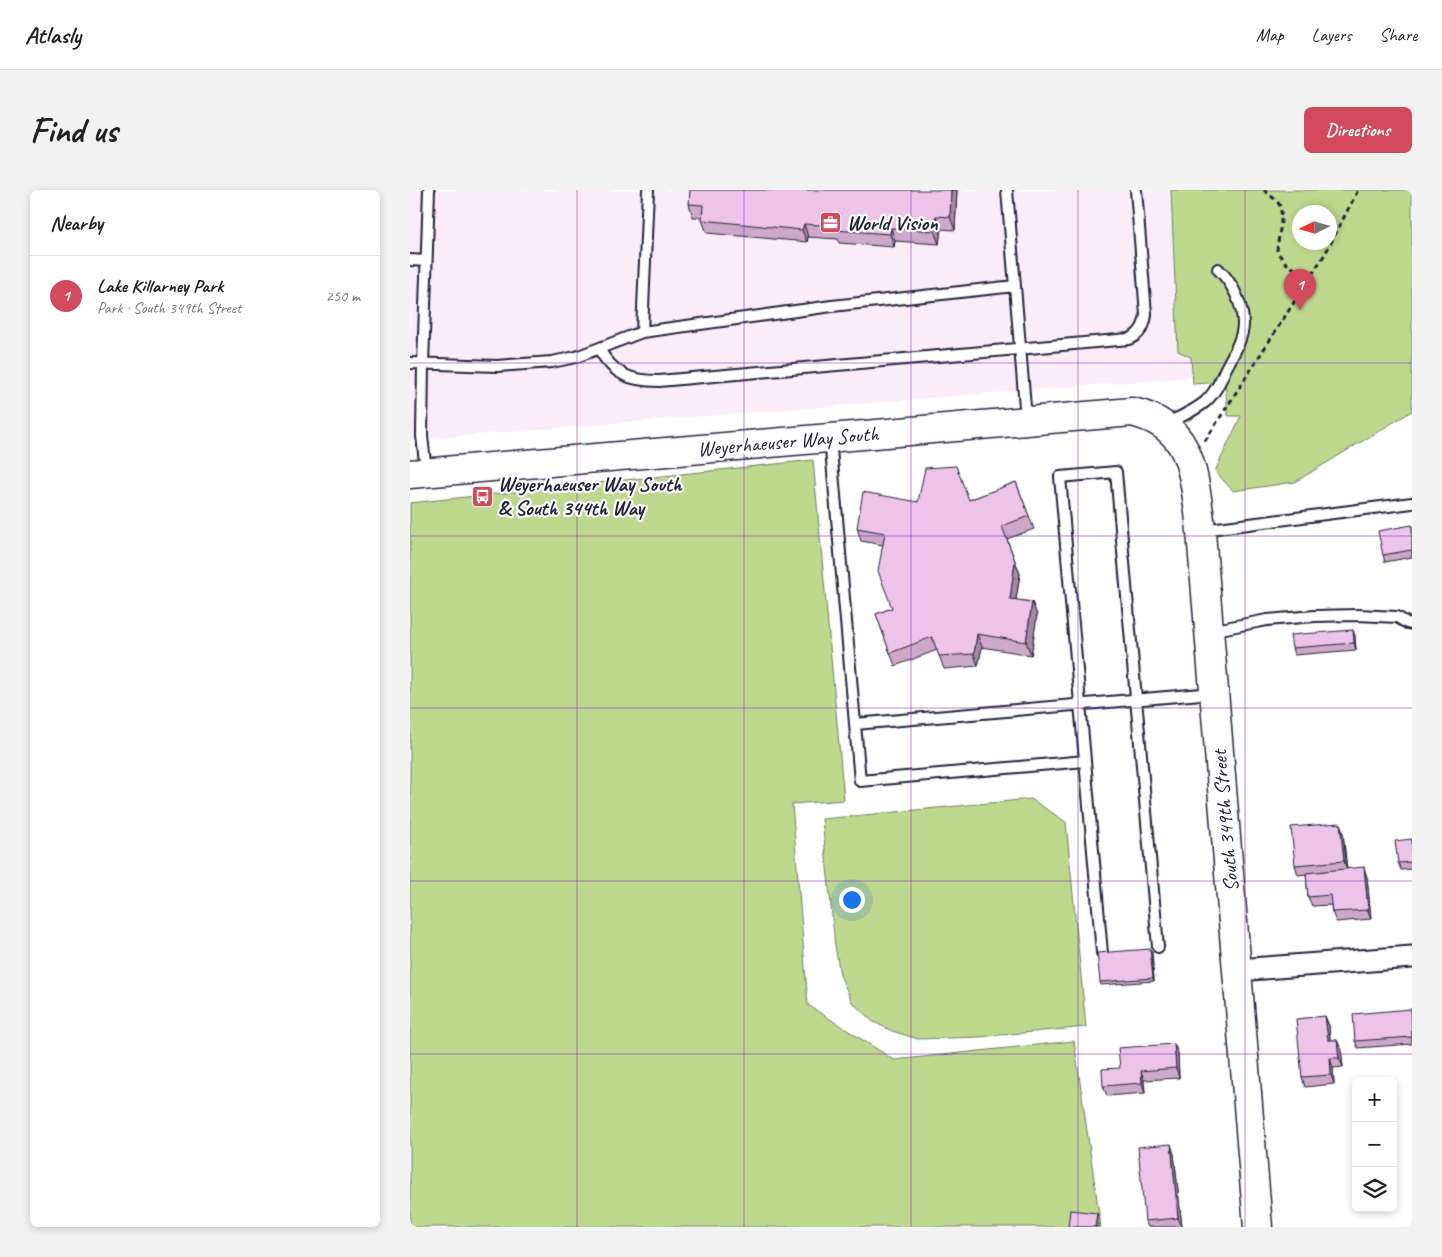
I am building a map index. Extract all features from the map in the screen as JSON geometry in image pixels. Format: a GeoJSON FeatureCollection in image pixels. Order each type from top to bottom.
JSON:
{"type":"FeatureCollection","features":[{"type":"Feature","properties":{"kind":"street","name":"Weyerhaeuser Way South"},"geometry":{"type":"LineString","coordinates":[[418,474],[1132,412],[1146,415],[1164,425]]}},
{"type":"Feature","properties":{"kind":"street","name":"South 349th Street"},"geometry":{"type":"LineString","coordinates":[[1164,425],[1176,436],[1184,448],[1190,465],[1201,530],[1258,1227]]}},
{"type":"Feature","properties":{"kind":"street"},"geometry":{"type":"LineString","coordinates":[[1237,970],[1412,957]]}},
{"type":"Feature","properties":{"kind":"lane"},"geometry":{"type":"LineString","coordinates":[[418,474],[422,436],[429,190]]}},
{"type":"Feature","properties":{"kind":"lane"},"geometry":{"type":"LineString","coordinates":[[642,332],[648,190]]}},
{"type":"Feature","properties":{"kind":"lane"},"geometry":{"type":"LineString","coordinates":[[1007,190],[1026,420]]}},
{"type":"Feature","properties":{"kind":"lane"},"geometry":{"type":"LineString","coordinates":[[599,349],[606,363],[617,372],[628,378],[644,381],[1129,339],[1135,337],[1142,329],[1146,314],[1136,190]]}},
{"type":"Feature","properties":{"kind":"lane"},"geometry":{"type":"LineString","coordinates":[[410,260],[426,261]]}},
{"type":"Feature","properties":{"kind":"lane"},"geometry":{"type":"LineString","coordinates":[[1164,425],[1190,413],[1214,393],[1240,338],[1243,323],[1238,299],[1225,275],[1218,269]]}},
{"type":"Feature","properties":{"kind":"lane"},"geometry":{"type":"LineString","coordinates":[[410,363],[497,366],[528,365],[576,357],[642,332],[832,306],[1015,286]]}},
{"type":"Feature","properties":{"kind":"lane"},"geometry":{"type":"LineString","coordinates":[[830,437],[860,781],[1085,761]]}},
{"type":"Feature","properties":{"kind":"lane"},"geometry":{"type":"LineString","coordinates":[[1102,952],[1060,477],[1116,472],[1158,947]]}},
{"type":"Feature","properties":{"kind":"lane"},"geometry":{"type":"LineString","coordinates":[[1201,530],[1412,503]]}},
{"type":"Feature","properties":{"kind":"lane"},"geometry":{"type":"LineString","coordinates":[[1209,631],[1266,620],[1315,616],[1358,615],[1397,617],[1412,624]]}},
{"type":"Feature","properties":{"kind":"lane"},"geometry":{"type":"LineString","coordinates":[[855,724],[1214,693]]}},
{"type":"Feature","properties":{"kind":"path"},"geometry":{"type":"LineString","coordinates":[[1264,190],[1279,204],[1282,216],[1277,241],[1277,252],[1286,263],[1309,279]]}},
{"type":"Feature","properties":{"kind":"path"},"geometry":{"type":"LineString","coordinates":[[1190,465],[1218,417],[1325,254],[1358,190]]}},
{"type":"Feature","properties":{"kind":"shaded area"},"geometry":{"type":"Polygon","coordinates":[[[410,190],[1181,190],[1193,377],[410,440],[410,190]]]}},
{"type":"Feature","properties":{"kind":"green space"},"geometry":{"type":"Polygon","coordinates":[[[1171,190],[1412,190],[1412,411],[1295,482],[1233,491],[1215,471],[1241,416],[1228,416],[1225,382],[1193,384],[1191,357],[1178,351],[1171,190]]]}},
{"type":"Feature","properties":{"kind":"green space"},"geometry":{"type":"Polygon","coordinates":[[[813,460],[844,800],[792,804],[808,1005],[894,1060],[1074,1041],[1101,1227],[410,1227],[410,503],[813,460]]]}},
{"type":"Feature","properties":{"kind":"green space"},"geometry":{"type":"Polygon","coordinates":[[[1031,799],[1066,822],[1086,1027],[979,1037],[918,1039],[892,1031],[872,1021],[852,1002],[840,975],[835,945],[822,819],[1031,799]]]}},
{"type":"Feature","properties":{"kind":"building","name":"World Vision"},"geometry":{"type":"Polygon","coordinates":[[[690,190],[951,190],[950,217],[936,216],[934,231],[891,228],[890,234],[834,230],[834,226],[804,224],[802,230],[702,220],[703,205],[689,204],[690,190]]]}},
{"type":"Feature","properties":{"kind":"building"},"geometry":{"type":"Polygon","coordinates":[[[956,466],[969,500],[1016,482],[1029,516],[1002,526],[1015,561],[1010,599],[1032,602],[1026,642],[977,634],[974,654],[939,656],[932,637],[890,653],[876,614],[892,608],[878,571],[885,533],[857,528],[863,492],[918,502],[925,468],[956,466]]]}},
{"type":"Feature","properties":{"kind":"building"},"geometry":{"type":"Polygon","coordinates":[[[1412,525],[1412,550],[1383,555],[1378,531],[1412,525]]]}},
{"type":"Feature","properties":{"kind":"building"},"geometry":{"type":"Polygon","coordinates":[[[1353,630],[1354,643],[1292,648],[1290,635],[1353,630]]]}},
{"type":"Feature","properties":{"kind":"building"},"geometry":{"type":"Polygon","coordinates":[[[1340,823],[1344,861],[1295,865],[1291,827],[1340,823]]]}},
{"type":"Feature","properties":{"kind":"building"},"geometry":{"type":"Polygon","coordinates":[[[1412,839],[1412,862],[1398,863],[1395,841],[1412,839]]]}},
{"type":"Feature","properties":{"kind":"building"},"geometry":{"type":"Polygon","coordinates":[[[1364,867],[1368,910],[1332,912],[1330,895],[1308,897],[1306,873],[1364,867]]]}},
{"type":"Feature","properties":{"kind":"building"},"geometry":{"type":"Polygon","coordinates":[[[1150,949],[1153,978],[1100,982],[1097,953],[1150,949]]]}},
{"type":"Feature","properties":{"kind":"building"},"geometry":{"type":"Polygon","coordinates":[[[1411,1009],[1412,1037],[1355,1041],[1353,1014],[1411,1009]]]}},
{"type":"Feature","properties":{"kind":"building"},"geometry":{"type":"Polygon","coordinates":[[[1325,1016],[1328,1040],[1337,1040],[1339,1058],[1330,1058],[1331,1075],[1302,1077],[1296,1019],[1325,1016]]]}},
{"type":"Feature","properties":{"kind":"building"},"geometry":{"type":"Polygon","coordinates":[[[1174,1044],[1176,1068],[1141,1071],[1142,1083],[1103,1086],[1102,1069],[1120,1068],[1118,1048],[1174,1044]]]}},
{"type":"Feature","properties":{"kind":"building"},"geometry":{"type":"Polygon","coordinates":[[[1171,1144],[1178,1218],[1145,1221],[1138,1147],[1171,1144]]]}},
{"type":"Feature","properties":{"kind":"building"},"geometry":{"type":"Polygon","coordinates":[[[1070,1210],[1097,1213],[1095,1227],[1068,1227],[1070,1210]]]}},
{"type":"Feature","properties":{"kind":"place","name":"World Vision"},"geometry":{"type":"Point","coordinates":[831,223]}},
{"type":"Feature","properties":{"kind":"place","name":"Lake Killarney Park"},"geometry":{"type":"Point","coordinates":[1300,310]}},
{"type":"Feature","properties":{"kind":"place","name":"Weyerhaeuser Way South & South 344th Way"},"geometry":{"type":"Point","coordinates":[482,496]}}]}
